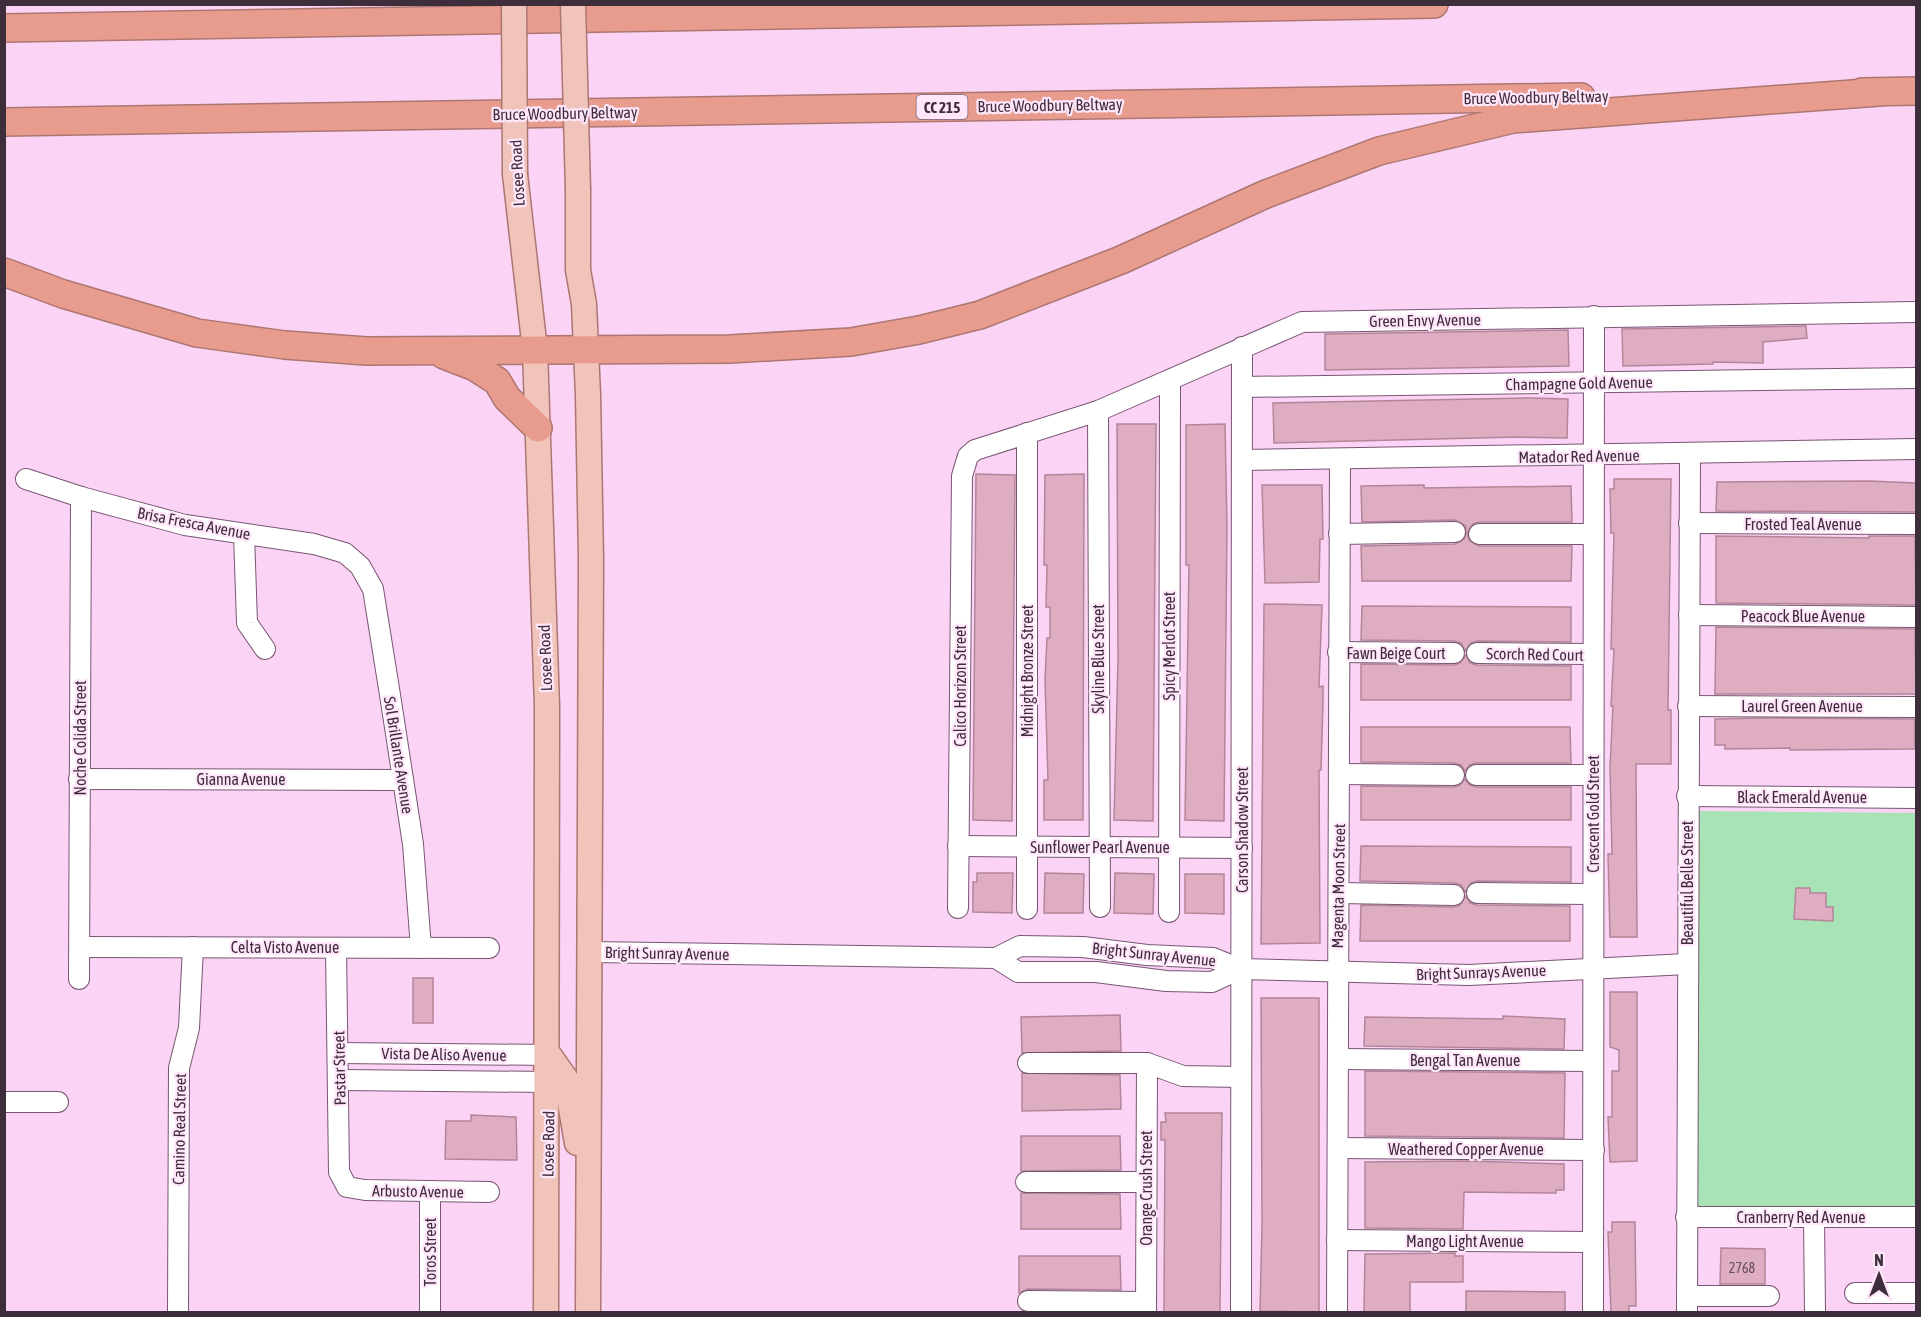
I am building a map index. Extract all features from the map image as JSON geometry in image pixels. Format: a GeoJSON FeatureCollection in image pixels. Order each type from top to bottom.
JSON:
{"type":"FeatureCollection","features":[{"type":"Feature","properties":{"kind":"highway"},"geometry":{"type":"LineString","coordinates":[[4,28],[1434,4]]}},
{"type":"Feature","properties":{"kind":"highway","name":"Bruce Woodbury Beltway"},"geometry":{"type":"LineString","coordinates":[[4,122],[1917,91]]}},
{"type":"Feature","properties":{"kind":"highway"},"geometry":{"type":"LineString","coordinates":[[4,272],[63,294],[197,333],[285,345],[366,351],[432,351],[793,347],[851,342],[919,330],[991,311],[1121,260],[1266,194],[1379,151],[1513,119],[1879,92]]}},
{"type":"Feature","properties":{"kind":"highway"},"geometry":{"type":"LineString","coordinates":[[432,351],[475,366],[497,381],[507,398],[538,428]]}},
{"type":"Feature","properties":{"kind":"main road","name":"Losee Road"},"geometry":{"type":"LineString","coordinates":[[514,4],[515,174],[535,350],[548,730],[549,1055],[546,1312]]}},
{"type":"Feature","properties":{"kind":"main road"},"geometry":{"type":"LineString","coordinates":[[573,4],[578,270],[584,304],[591,559],[588,1312]]}},
{"type":"Feature","properties":{"kind":"main road"},"geometry":{"type":"LineString","coordinates":[[549,1055],[566,1079],[588,1201]]}},
{"type":"Feature","properties":{"kind":"street","name":"Green Envy Avenue"},"geometry":{"type":"LineString","coordinates":[[965,464],[968,456],[975,450],[1098,411],[1302,322],[1917,312]]}},
{"type":"Feature","properties":{"kind":"street","name":"Crescent Gold Street"},"geometry":{"type":"LineString","coordinates":[[1593,1312],[1592,456],[1594,316]]}},
{"type":"Feature","properties":{"kind":"street","name":"Carson Shadow Street"},"geometry":{"type":"LineString","coordinates":[[1241,1312],[1242,347]]}},
{"type":"Feature","properties":{"kind":"street","name":"Champagne Gold Avenue"},"geometry":{"type":"LineString","coordinates":[[1242,387],[1917,378]]}},
{"type":"Feature","properties":{"kind":"street","name":"Spicy Merlot Street"},"geometry":{"type":"LineString","coordinates":[[1169,912],[1170,380]]}},
{"type":"Feature","properties":{"kind":"street","name":"Skyline Blue Street"},"geometry":{"type":"LineString","coordinates":[[1098,411],[1100,907]]}},
{"type":"Feature","properties":{"kind":"street","name":"Midnight Bronze Street"},"geometry":{"type":"LineString","coordinates":[[1027,433],[1027,909]]}},
{"type":"Feature","properties":{"kind":"street","name":"Matador Red Avenue"},"geometry":{"type":"LineString","coordinates":[[1242,460],[1917,449]]}},
{"type":"Feature","properties":{"kind":"street","name":"Beautiful Belle Street"},"geometry":{"type":"LineString","coordinates":[[1687,1304],[1690,454]]}},
{"type":"Feature","properties":{"kind":"street","name":"Magenta Moon Street"},"geometry":{"type":"LineString","coordinates":[[1337,1312],[1340,459]]}},
{"type":"Feature","properties":{"kind":"street","name":"Calico Horizon Street"},"geometry":{"type":"LineString","coordinates":[[958,908],[962,476],[965,464]]}},
{"type":"Feature","properties":{"kind":"street","name":"Brisa Fresca Avenue"},"geometry":{"type":"LineString","coordinates":[[26,479],[81,497],[185,525],[314,544],[345,552],[360,566]]}},
{"type":"Feature","properties":{"kind":"street","name":"Noche Colida Street"},"geometry":{"type":"LineString","coordinates":[[79,979],[81,947],[79,779],[81,497]]}},
{"type":"Feature","properties":{"kind":"street","name":"Frosted Teal Avenue"},"geometry":{"type":"LineString","coordinates":[[1689,523],[1917,525]]}},
{"type":"Feature","properties":{"kind":"street"},"geometry":{"type":"LineString","coordinates":[[1339,534],[1455,532]]}},
{"type":"Feature","properties":{"kind":"street"},"geometry":{"type":"LineString","coordinates":[[244,534],[247,623],[265,649]]}},
{"type":"Feature","properties":{"kind":"street"},"geometry":{"type":"LineString","coordinates":[[1479,534],[1593,534]]}},
{"type":"Feature","properties":{"kind":"street","name":"Sol Brillante Avenue"},"geometry":{"type":"LineString","coordinates":[[360,566],[373,589],[413,844],[421,948]]}},
{"type":"Feature","properties":{"kind":"street","name":"Peacock Blue Avenue"},"geometry":{"type":"LineString","coordinates":[[1689,615],[1917,617]]}},
{"type":"Feature","properties":{"kind":"street","name":"Fawn Beige Court"},"geometry":{"type":"LineString","coordinates":[[1338,652],[1454,653]]}},
{"type":"Feature","properties":{"kind":"street","name":"Scorch Red Court"},"geometry":{"type":"LineString","coordinates":[[1477,653],[1593,654]]}},
{"type":"Feature","properties":{"kind":"street","name":"Laurel Green Avenue"},"geometry":{"type":"LineString","coordinates":[[1688,706],[1917,707]]}},
{"type":"Feature","properties":{"kind":"street"},"geometry":{"type":"LineString","coordinates":[[1339,774],[1454,775]]}},
{"type":"Feature","properties":{"kind":"street"},"geometry":{"type":"LineString","coordinates":[[1476,775],[1593,775]]}},
{"type":"Feature","properties":{"kind":"street","name":"Gianna Avenue"},"geometry":{"type":"LineString","coordinates":[[79,779],[403,780]]}},
{"type":"Feature","properties":{"kind":"street","name":"Black Emerald Avenue"},"geometry":{"type":"LineString","coordinates":[[1688,796],[1917,798]]}},
{"type":"Feature","properties":{"kind":"street","name":"Sunflower Pearl Avenue"},"geometry":{"type":"LineString","coordinates":[[958,846],[1242,848]]}},
{"type":"Feature","properties":{"kind":"street"},"geometry":{"type":"LineString","coordinates":[[1340,893],[1454,894]]}},
{"type":"Feature","properties":{"kind":"street"},"geometry":{"type":"LineString","coordinates":[[1477,893],[1593,894]]}},
{"type":"Feature","properties":{"kind":"street","name":"Bright Sunray Avenue"},"geometry":{"type":"LineString","coordinates":[[589,952],[996,958],[1020,946],[1083,946],[1147,955],[1213,958],[1240,969]]}},
{"type":"Feature","properties":{"kind":"street","name":"Celta Visto Avenue"},"geometry":{"type":"LineString","coordinates":[[81,947],[489,948]]}},
{"type":"Feature","properties":{"kind":"street","name":"Camino Real Street"},"geometry":{"type":"LineString","coordinates":[[178,1312],[179,1068],[189,1028],[193,947]]}},
{"type":"Feature","properties":{"kind":"street","name":"Pastar Street"},"geometry":{"type":"LineString","coordinates":[[336,948],[340,1080],[339,1172],[347,1187]]}},
{"type":"Feature","properties":{"kind":"street","name":"Bright Sunray Avenue"},"geometry":{"type":"LineString","coordinates":[[996,958],[1018,972],[1096,972],[1148,980],[1212,982],[1240,969]]}},
{"type":"Feature","properties":{"kind":"street"},"geometry":{"type":"LineString","coordinates":[[1196,958],[1197,982]]}},
{"type":"Feature","properties":{"kind":"street","name":"Bright Sunrays Avenue"},"geometry":{"type":"LineString","coordinates":[[1240,969],[1469,975],[1687,964]]}},
{"type":"Feature","properties":{"kind":"street","name":"Vista De Aliso Avenue"},"geometry":{"type":"LineString","coordinates":[[339,1053],[549,1055]]}},
{"type":"Feature","properties":{"kind":"street"},"geometry":{"type":"LineString","coordinates":[[430,1054],[431,1081]]}},
{"type":"Feature","properties":{"kind":"street","name":"Bengal Tan Avenue"},"geometry":{"type":"LineString","coordinates":[[1338,1059],[1593,1061]]}},
{"type":"Feature","properties":{"kind":"street"},"geometry":{"type":"LineString","coordinates":[[1028,1063],[1148,1063],[1183,1076],[1240,1077]]}},
{"type":"Feature","properties":{"kind":"street","name":"Orange Crush Street"},"geometry":{"type":"LineString","coordinates":[[1146,1307],[1148,1063]]}},
{"type":"Feature","properties":{"kind":"street","name":"Vista De Aliso Avenue"},"geometry":{"type":"LineString","coordinates":[[340,1080],[548,1082]]}},
{"type":"Feature","properties":{"kind":"street"},"geometry":{"type":"LineString","coordinates":[[4,1102],[58,1102]]}},
{"type":"Feature","properties":{"kind":"street","name":"Weathered Copper Avenue"},"geometry":{"type":"LineString","coordinates":[[1338,1148],[1594,1150]]}},
{"type":"Feature","properties":{"kind":"street"},"geometry":{"type":"LineString","coordinates":[[1026,1182],[1146,1182]]}},
{"type":"Feature","properties":{"kind":"street","name":"Arbusto Avenue"},"geometry":{"type":"LineString","coordinates":[[347,1187],[365,1190],[489,1192]]}},
{"type":"Feature","properties":{"kind":"street","name":"Toros Street"},"geometry":{"type":"LineString","coordinates":[[430,1191],[430,1312]]}},
{"type":"Feature","properties":{"kind":"street","name":"Cranberry Red Avenue"},"geometry":{"type":"LineString","coordinates":[[1686,1217],[1917,1217]]}},
{"type":"Feature","properties":{"kind":"street"},"geometry":{"type":"LineString","coordinates":[[1814,1217],[1815,1312]]}},
{"type":"Feature","properties":{"kind":"street","name":"Mango Light Avenue"},"geometry":{"type":"LineString","coordinates":[[1337,1240],[1593,1242]]}},
{"type":"Feature","properties":{"kind":"street"},"geometry":{"type":"LineString","coordinates":[[1855,1293],[1917,1293]]}},
{"type":"Feature","properties":{"kind":"street"},"geometry":{"type":"LineString","coordinates":[[1687,1304],[1769,1296]]}},
{"type":"Feature","properties":{"kind":"street"},"geometry":{"type":"LineString","coordinates":[[1028,1301],[1146,1307]]}},
{"type":"Feature","properties":{"kind":"green space"},"geometry":{"type":"Polygon","coordinates":[[[1694,811],[1916,813],[1916,1210],[1692,1210],[1694,811]]]}},
{"type":"Feature","properties":{"kind":"building"},"geometry":{"type":"Polygon","coordinates":[[[1806,326],[1807,338],[1763,342],[1763,363],[1713,362],[1713,364],[1623,366],[1622,329],[1806,326]]]}},
{"type":"Feature","properties":{"kind":"building"},"geometry":{"type":"Polygon","coordinates":[[[1568,330],[1569,366],[1325,370],[1325,334],[1568,330]]]}},
{"type":"Feature","properties":{"kind":"building"},"geometry":{"type":"Polygon","coordinates":[[[1568,399],[1567,438],[1517,437],[1274,443],[1273,403],[1568,399]]]}},
{"type":"Feature","properties":{"kind":"building"},"geometry":{"type":"Polygon","coordinates":[[[1117,424],[1156,424],[1153,821],[1114,820],[1118,659],[1117,424]]]}},
{"type":"Feature","properties":{"kind":"building"},"geometry":{"type":"Polygon","coordinates":[[[1225,424],[1227,527],[1224,821],[1185,820],[1189,565],[1186,565],[1186,425],[1225,424]]]}},
{"type":"Feature","properties":{"kind":"building"},"geometry":{"type":"Polygon","coordinates":[[[976,474],[1015,475],[1012,821],[973,820],[976,474]]]}},
{"type":"Feature","properties":{"kind":"building"},"geometry":{"type":"Polygon","coordinates":[[[1084,474],[1083,820],[1044,820],[1044,780],[1048,780],[1045,679],[1047,638],[1050,638],[1050,607],[1046,607],[1047,565],[1044,565],[1045,475],[1084,474]]]}},
{"type":"Feature","properties":{"kind":"building"},"geometry":{"type":"Polygon","coordinates":[[[1614,479],[1671,479],[1668,710],[1671,710],[1671,764],[1636,764],[1637,937],[1610,937],[1608,854],[1612,854],[1610,768],[1614,649],[1611,649],[1614,533],[1611,533],[1610,489],[1614,489],[1614,479]]]}},
{"type":"Feature","properties":{"kind":"building"},"geometry":{"type":"Polygon","coordinates":[[[1717,482],[1916,483],[1916,512],[1716,511],[1717,482]]]}},
{"type":"Feature","properties":{"kind":"building"},"geometry":{"type":"Polygon","coordinates":[[[1262,485],[1322,485],[1323,539],[1320,539],[1319,582],[1265,583],[1262,485]]]}},
{"type":"Feature","properties":{"kind":"building"},"geometry":{"type":"Polygon","coordinates":[[[1424,485],[1424,488],[1571,486],[1572,522],[1479,522],[1473,524],[1467,533],[1469,540],[1479,546],[1572,546],[1571,581],[1362,581],[1361,546],[1455,544],[1465,538],[1466,526],[1455,520],[1362,522],[1361,486],[1424,485]]]}},
{"type":"Feature","properties":{"kind":"building"},"geometry":{"type":"Polygon","coordinates":[[[1716,536],[1869,538],[1869,536],[1915,536],[1916,605],[1716,603],[1716,536]]]}},
{"type":"Feature","properties":{"kind":"building"},"geometry":{"type":"Polygon","coordinates":[[[1264,604],[1322,605],[1319,687],[1323,686],[1321,770],[1319,770],[1320,943],[1261,944],[1264,604]]]}},
{"type":"Feature","properties":{"kind":"building"},"geometry":{"type":"Polygon","coordinates":[[[1362,606],[1571,607],[1571,642],[1477,641],[1471,643],[1465,651],[1461,643],[1454,641],[1361,640],[1362,606]]]}},
{"type":"Feature","properties":{"kind":"building"},"geometry":{"type":"Polygon","coordinates":[[[1716,627],[1915,629],[1916,694],[1715,694],[1716,627]]]}},
{"type":"Feature","properties":{"kind":"building"},"geometry":{"type":"Polygon","coordinates":[[[1466,655],[1470,663],[1477,665],[1571,666],[1571,700],[1361,700],[1361,664],[1454,665],[1460,663],[1466,655]]]}},
{"type":"Feature","properties":{"kind":"building"},"geometry":{"type":"Polygon","coordinates":[[[1715,719],[1915,719],[1915,749],[1725,749],[1725,745],[1715,745],[1715,719]]]}},
{"type":"Feature","properties":{"kind":"building"},"geometry":{"type":"Polygon","coordinates":[[[1361,727],[1570,727],[1571,763],[1476,763],[1470,765],[1465,771],[1461,765],[1454,763],[1361,762],[1361,727]]]}},
{"type":"Feature","properties":{"kind":"building"},"geometry":{"type":"Polygon","coordinates":[[[1465,779],[1470,785],[1476,787],[1571,787],[1571,820],[1361,820],[1361,786],[1454,787],[1460,785],[1465,779]]]}},
{"type":"Feature","properties":{"kind":"building"},"geometry":{"type":"Polygon","coordinates":[[[1361,846],[1571,847],[1571,882],[1477,881],[1471,883],[1465,892],[1461,885],[1454,883],[1360,881],[1361,846]]]}},
{"type":"Feature","properties":{"kind":"building"},"geometry":{"type":"Polygon","coordinates":[[[977,873],[1013,873],[1012,913],[973,912],[973,882],[977,882],[977,873]]]}},
{"type":"Feature","properties":{"kind":"building"},"geometry":{"type":"Polygon","coordinates":[[[1045,873],[1084,874],[1083,913],[1044,913],[1045,873]]]}},
{"type":"Feature","properties":{"kind":"building"},"geometry":{"type":"Polygon","coordinates":[[[1115,873],[1154,874],[1153,914],[1114,913],[1115,873]]]}},
{"type":"Feature","properties":{"kind":"building"},"geometry":{"type":"Polygon","coordinates":[[[1185,874],[1224,874],[1224,914],[1185,913],[1185,874]]]}},
{"type":"Feature","properties":{"kind":"building"},"geometry":{"type":"Polygon","coordinates":[[[1796,888],[1810,888],[1810,893],[1826,893],[1826,907],[1833,907],[1833,921],[1794,919],[1796,888]]]}},
{"type":"Feature","properties":{"kind":"building"},"geometry":{"type":"Polygon","coordinates":[[[1466,896],[1470,903],[1477,905],[1570,906],[1570,941],[1360,941],[1361,905],[1454,907],[1460,905],[1466,896]]]}},
{"type":"Feature","properties":{"kind":"building"},"geometry":{"type":"Polygon","coordinates":[[[413,978],[433,978],[433,1023],[413,1023],[413,978]]]}},
{"type":"Feature","properties":{"kind":"building"},"geometry":{"type":"Polygon","coordinates":[[[1610,992],[1637,992],[1637,1161],[1610,1162],[1608,1117],[1612,1117],[1612,1071],[1619,1071],[1619,1050],[1610,1047],[1610,992]]]}},
{"type":"Feature","properties":{"kind":"building"},"geometry":{"type":"Polygon","coordinates":[[[1261,998],[1319,998],[1319,1312],[1260,1311],[1261,998]]]}},
{"type":"Feature","properties":{"kind":"building"},"geometry":{"type":"Polygon","coordinates":[[[1120,1015],[1121,1051],[1022,1053],[1021,1017],[1120,1015]]]}},
{"type":"Feature","properties":{"kind":"building"},"geometry":{"type":"Polygon","coordinates":[[[1503,1016],[1565,1019],[1564,1049],[1364,1046],[1365,1017],[1503,1019],[1503,1016]]]}},
{"type":"Feature","properties":{"kind":"building"},"geometry":{"type":"Polygon","coordinates":[[[1365,1071],[1565,1073],[1564,1138],[1365,1136],[1365,1071]]]}},
{"type":"Feature","properties":{"kind":"building"},"geometry":{"type":"Polygon","coordinates":[[[1022,1073],[1120,1075],[1121,1109],[1022,1111],[1022,1073]]]}},
{"type":"Feature","properties":{"kind":"building"},"geometry":{"type":"Polygon","coordinates":[[[1165,1113],[1222,1113],[1220,1312],[1164,1312],[1165,1140],[1161,1140],[1161,1122],[1166,1122],[1165,1113]]]}},
{"type":"Feature","properties":{"kind":"building"},"geometry":{"type":"Polygon","coordinates":[[[471,1115],[516,1117],[517,1160],[445,1159],[446,1121],[471,1121],[471,1115]]]}},
{"type":"Feature","properties":{"kind":"building"},"geometry":{"type":"Polygon","coordinates":[[[1021,1136],[1120,1136],[1121,1170],[1021,1171],[1021,1136]]]}},
{"type":"Feature","properties":{"kind":"building"},"geometry":{"type":"Polygon","coordinates":[[[1468,1161],[1564,1164],[1564,1190],[1556,1190],[1556,1193],[1464,1192],[1463,1229],[1365,1228],[1365,1162],[1468,1161]]]}},
{"type":"Feature","properties":{"kind":"building"},"geometry":{"type":"Polygon","coordinates":[[[1021,1193],[1120,1194],[1121,1229],[1021,1229],[1021,1193]]]}},
{"type":"Feature","properties":{"kind":"building"},"geometry":{"type":"Polygon","coordinates":[[[1612,1222],[1635,1222],[1636,1306],[1629,1306],[1629,1312],[1611,1312],[1608,1232],[1612,1232],[1612,1222]]]}},
{"type":"Feature","properties":{"kind":"building"},"geometry":{"type":"Polygon","coordinates":[[[1721,1248],[1765,1249],[1765,1284],[1720,1284],[1721,1248]]]}},
{"type":"Feature","properties":{"kind":"building"},"geometry":{"type":"Polygon","coordinates":[[[1455,1253],[1455,1256],[1463,1256],[1463,1282],[1410,1282],[1410,1312],[1364,1312],[1365,1254],[1455,1253]]]}},
{"type":"Feature","properties":{"kind":"building"},"geometry":{"type":"Polygon","coordinates":[[[1019,1256],[1120,1256],[1121,1290],[1028,1289],[1019,1293],[1019,1256]]]}},
{"type":"Feature","properties":{"kind":"building"},"geometry":{"type":"Polygon","coordinates":[[[1466,1291],[1565,1292],[1565,1312],[1466,1312],[1466,1291]]]}}]}
